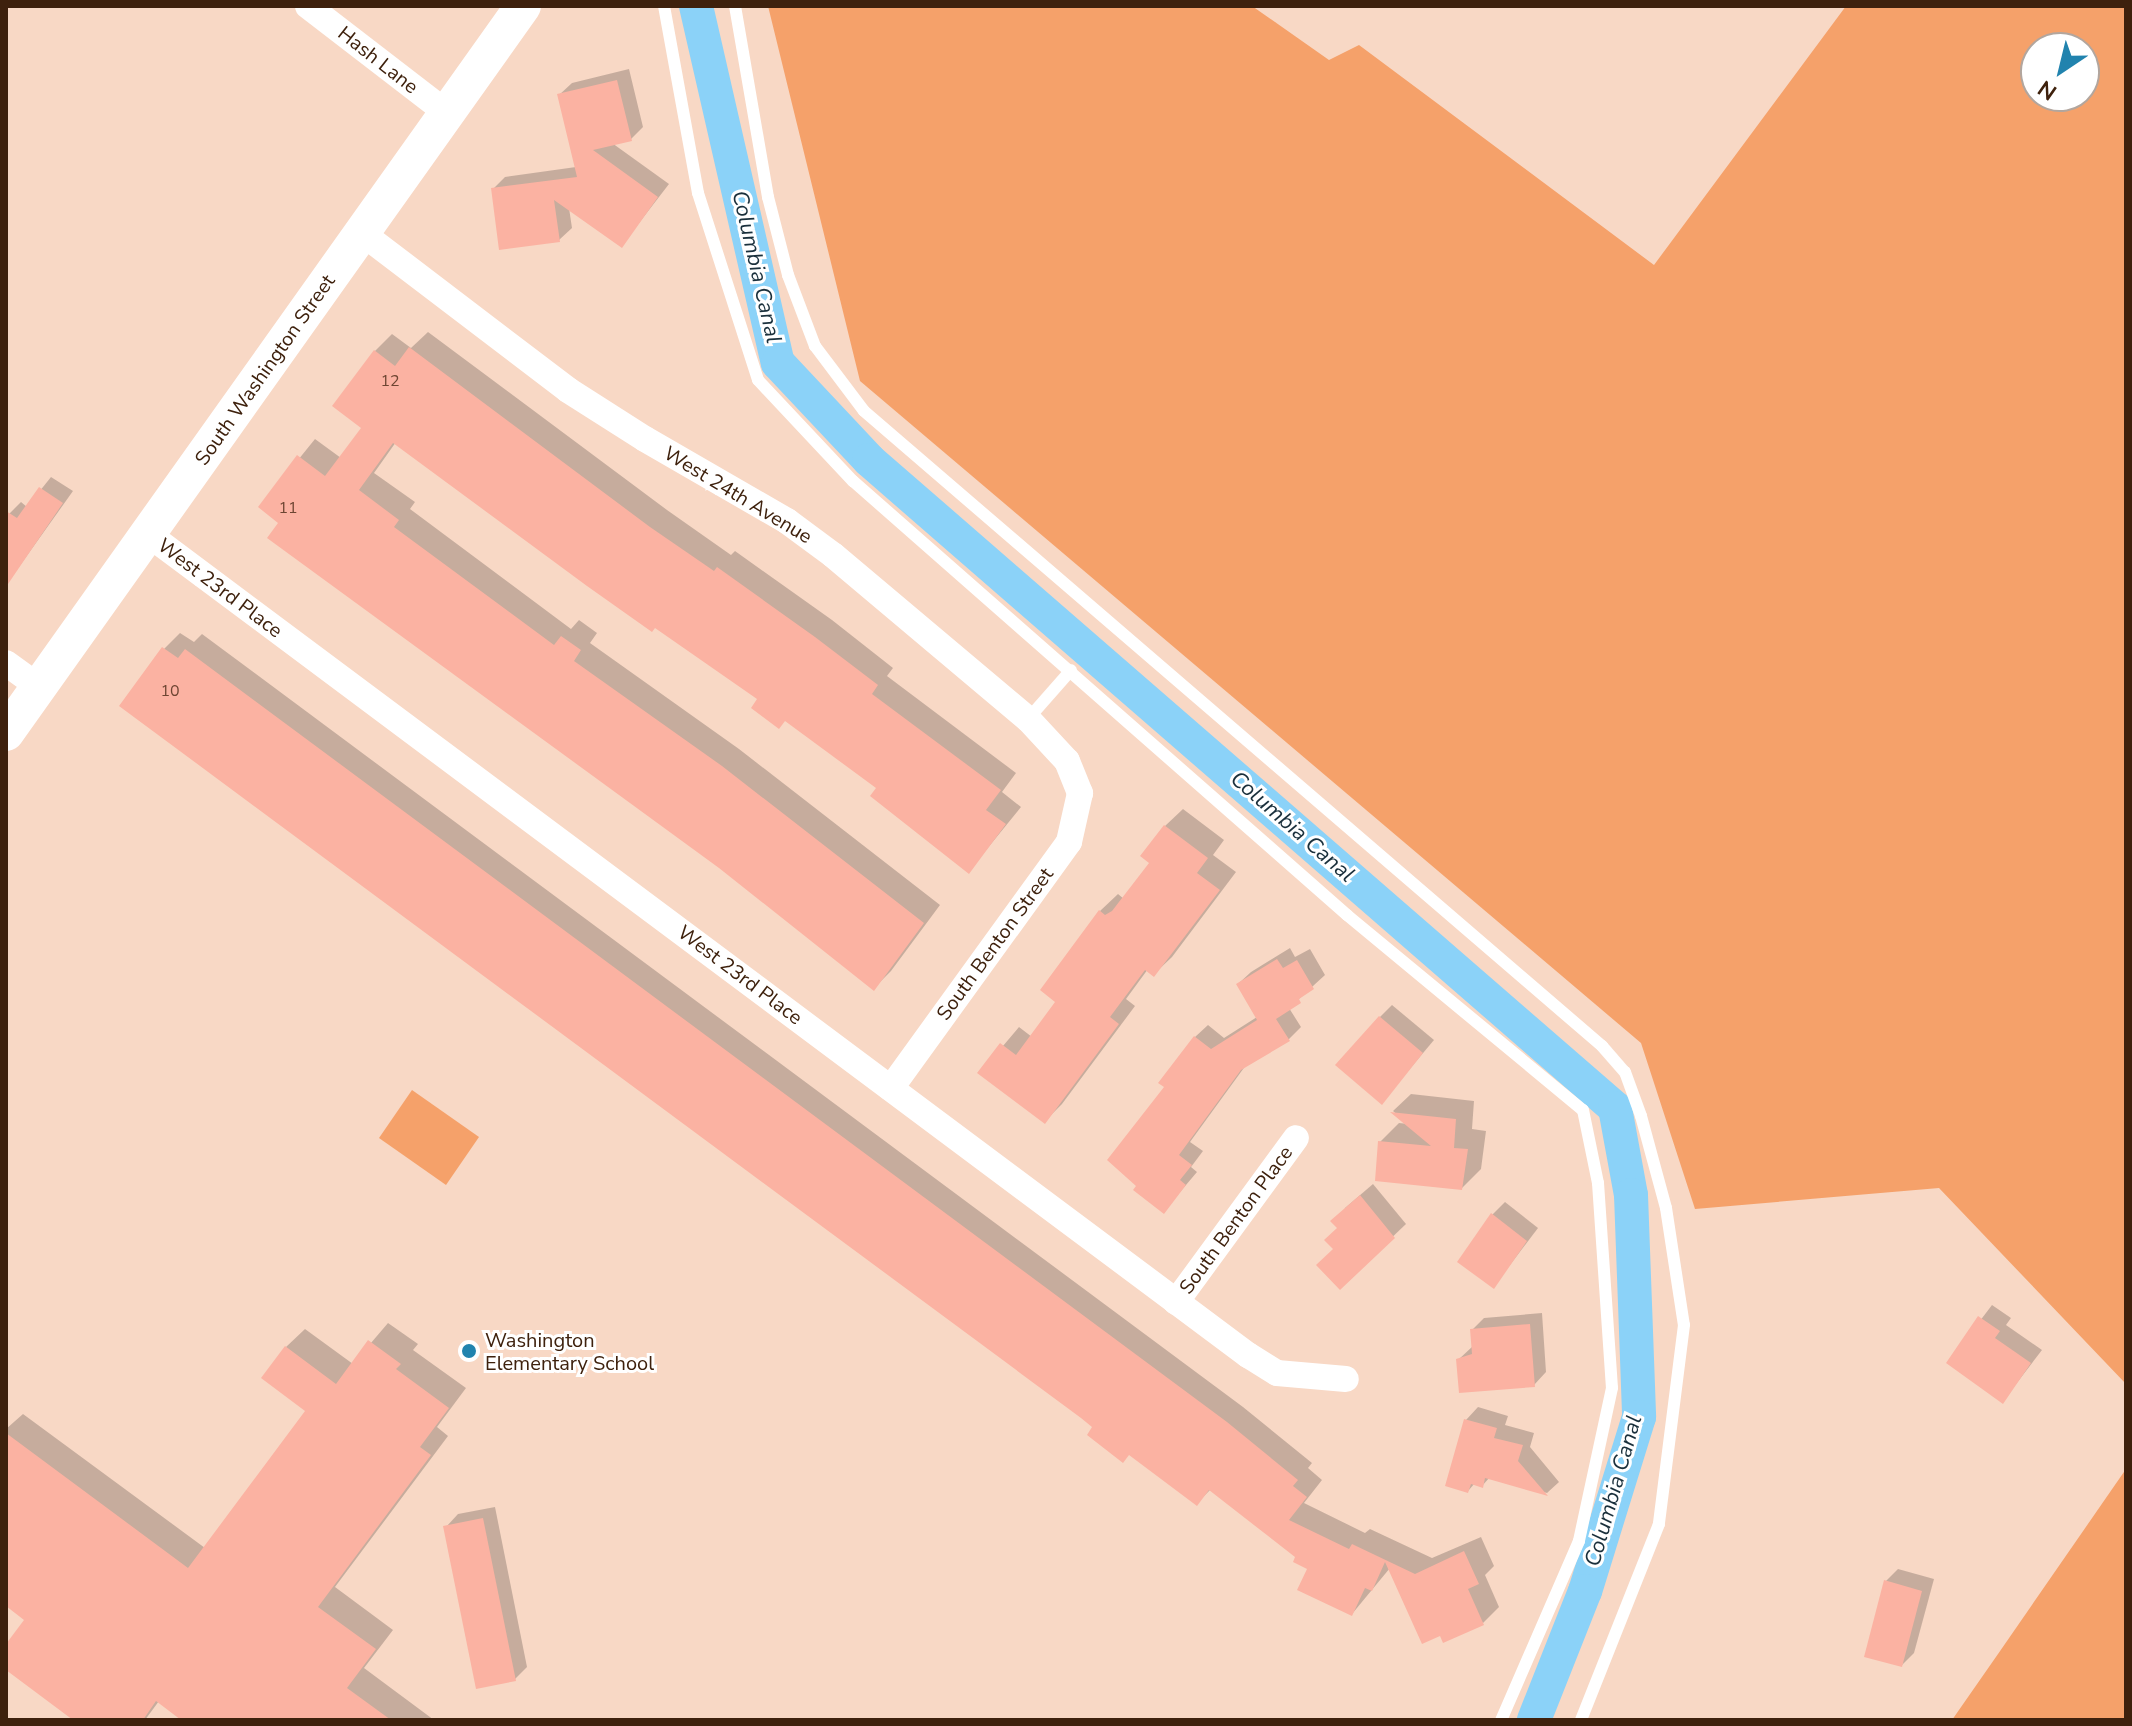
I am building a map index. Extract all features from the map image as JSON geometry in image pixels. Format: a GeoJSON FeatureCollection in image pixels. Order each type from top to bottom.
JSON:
{"type":"FeatureCollection","features":[{"type":"Feature","properties":{"kind":"main road","name":"South Washington Street"},"geometry":{"type":"LineString","coordinates":[[6,733],[523,6]]}},
{"type":"Feature","properties":{"kind":"street","name":"Hash Lane"},"geometry":{"type":"LineString","coordinates":[[308,6],[447,113]]}},
{"type":"Feature","properties":{"kind":"street","name":"West 24th Avenue"},"geometry":{"type":"LineString","coordinates":[[362,233],[568,390],[645,439],[787,521],[833,555],[1028,719],[1067,761],[1080,793]]}},
{"type":"Feature","properties":{"kind":"street","name":"West 23rd Place"},"geometry":{"type":"LineString","coordinates":[[148,534],[1176,1302],[1277,1373],[1346,1379]]}},
{"type":"Feature","properties":{"kind":"street"},"geometry":{"type":"LineString","coordinates":[[6,663],[39,687]]}},
{"type":"Feature","properties":{"kind":"street","name":"South Benton Street"},"geometry":{"type":"LineString","coordinates":[[891,1088],[1069,842],[1080,793]]}},
{"type":"Feature","properties":{"kind":"street","name":"South Benton Place"},"geometry":{"type":"LineString","coordinates":[[1176,1302],[1296,1138]]}},
{"type":"Feature","properties":{"kind":"lane"},"geometry":{"type":"LineString","coordinates":[[664,6],[698,193],[758,380],[853,481],[1347,915],[1583,1110],[1598,1183],[1612,1388],[1579,1541],[1501,1720]]}},
{"type":"Feature","properties":{"kind":"lane"},"geometry":{"type":"LineString","coordinates":[[735,6],[768,197],[788,275],[815,346],[864,411],[1602,1046],[1625,1072],[1641,1116],[1666,1208],[1684,1325],[1659,1524],[1581,1720]]}},
{"type":"Feature","properties":{"kind":"lane"},"geometry":{"type":"LineString","coordinates":[[1028,719],[1071,670]]}},
{"type":"Feature","properties":{"kind":"shaded area"},"geometry":{"type":"Polygon","coordinates":[[[768,6],[1252,6],[1329,60],[1359,45],[1654,265],[1846,6],[2126,6],[2126,1384],[1939,1188],[1695,1209],[1641,1043],[860,381],[768,6]]]}},
{"type":"Feature","properties":{"kind":"shaded area"},"geometry":{"type":"Polygon","coordinates":[[[412,1090],[479,1137],[446,1185],[379,1138],[412,1090]]]}},
{"type":"Feature","properties":{"kind":"shaded area"},"geometry":{"type":"Polygon","coordinates":[[[2126,1469],[2126,1720],[1952,1720],[1998,1654],[2126,1469]]]}},
{"type":"Feature","properties":{"kind":"building"},"geometry":{"type":"Polygon","coordinates":[[[617,80],[632,141],[593,150],[658,197],[622,248],[554,200],[560,242],[499,250],[491,188],[577,177],[557,94],[617,80]]]}},
{"type":"Feature","properties":{"kind":"building"},"geometry":{"type":"Polygon","coordinates":[[[409,347],[650,527],[714,571],[717,567],[815,637],[878,685],[872,694],[1001,790],[986,810],[1006,824],[969,874],[870,796],[876,788],[785,721],[779,729],[751,708],[757,699],[655,628],[652,632],[393,443],[359,490],[399,520],[394,527],[554,645],[561,636],[581,650],[574,661],[722,766],[924,923],[874,991],[719,868],[267,538],[278,523],[258,507],[297,455],[325,476],[361,428],[332,406],[374,350],[395,366],[409,347]]]}},
{"type":"Feature","properties":{"kind":"building"},"geometry":{"type":"Polygon","coordinates":[[[39,487],[63,503],[6,587],[6,511],[17,518],[39,487]]]}},
{"type":"Feature","properties":{"kind":"building"},"geometry":{"type":"Polygon","coordinates":[[[162,647],[178,658],[185,649],[1227,1422],[1298,1480],[1293,1486],[1307,1497],[1289,1520],[1349,1549],[1352,1544],[1415,1574],[1464,1551],[1479,1584],[1468,1589],[1484,1625],[1443,1643],[1440,1636],[1422,1644],[1385,1562],[1372,1591],[1365,1588],[1352,1616],[1297,1590],[1307,1569],[1293,1562],[1295,1557],[1209,1490],[1197,1506],[1129,1455],[1123,1463],[1087,1435],[1092,1427],[1081,1418],[119,706],[162,647]]]}},
{"type":"Feature","properties":{"kind":"building"},"geometry":{"type":"Polygon","coordinates":[[[1164,825],[1208,858],[1197,873],[1220,890],[1154,977],[1145,970],[1110,1017],[1119,1024],[1045,1124],[977,1073],[1000,1043],[1016,1055],[1055,1002],[1040,990],[1099,910],[1105,915],[1112,911],[1149,863],[1140,856],[1164,825]]]}},
{"type":"Feature","properties":{"kind":"building"},"geometry":{"type":"Polygon","coordinates":[[[1277,959],[1283,968],[1297,960],[1314,989],[1299,999],[1301,1003],[1276,1019],[1290,1041],[1241,1070],[1179,1155],[1192,1165],[1180,1180],[1186,1185],[1164,1214],[1133,1190],[1136,1186],[1107,1160],[1164,1087],[1158,1083],[1194,1036],[1211,1049],[1257,1020],[1236,984],[1277,959]]]}},
{"type":"Feature","properties":{"kind":"building"},"geometry":{"type":"Polygon","coordinates":[[[1379,1016],[1423,1053],[1382,1105],[1335,1065],[1379,1016]]]}},
{"type":"Feature","properties":{"kind":"building"},"geometry":{"type":"Polygon","coordinates":[[[1390,1112],[1456,1119],[1454,1148],[1468,1149],[1462,1190],[1375,1181],[1378,1141],[1431,1146],[1390,1112]]]}},
{"type":"Feature","properties":{"kind":"building"},"geometry":{"type":"Polygon","coordinates":[[[1360,1195],[1395,1238],[1340,1290],[1316,1265],[1333,1249],[1324,1240],[1337,1228],[1330,1221],[1360,1195]]]}},
{"type":"Feature","properties":{"kind":"building"},"geometry":{"type":"Polygon","coordinates":[[[1491,1213],[1527,1241],[1494,1289],[1457,1262],[1491,1213]]]}},
{"type":"Feature","properties":{"kind":"building"},"geometry":{"type":"Polygon","coordinates":[[[1978,1316],[2000,1331],[1995,1338],[2031,1363],[2003,1404],[1946,1363],[1978,1316]]]}},
{"type":"Feature","properties":{"kind":"building"},"geometry":{"type":"Polygon","coordinates":[[[1530,1324],[1535,1387],[1459,1393],[1456,1359],[1472,1354],[1470,1329],[1530,1324]]]}},
{"type":"Feature","properties":{"kind":"building"},"geometry":{"type":"Polygon","coordinates":[[[368,1340],[401,1364],[396,1369],[449,1408],[420,1447],[431,1455],[318,1607],[376,1649],[347,1688],[391,1720],[181,1720],[156,1701],[143,1720],[73,1720],[6,1670],[6,1644],[24,1620],[6,1606],[6,1433],[188,1568],[305,1411],[261,1378],[285,1346],[336,1384],[368,1340]]]}},
{"type":"Feature","properties":{"kind":"building"},"geometry":{"type":"Polygon","coordinates":[[[1464,1419],[1497,1428],[1494,1438],[1523,1445],[1518,1461],[1548,1496],[1485,1478],[1483,1488],[1471,1484],[1468,1493],[1445,1486],[1464,1419]]]}},
{"type":"Feature","properties":{"kind":"building"},"geometry":{"type":"Polygon","coordinates":[[[483,1518],[516,1681],[476,1689],[443,1526],[483,1518]]]}},
{"type":"Feature","properties":{"kind":"building"},"geometry":{"type":"Polygon","coordinates":[[[1884,1580],[1922,1591],[1902,1667],[1864,1657],[1884,1580]]]}},
{"type":"Feature","properties":{"kind":"waterway","name":"Columbia Canal"},"geometry":{"type":"LineString","coordinates":[[696,6],[778,363],[869,460],[1615,1108],[1631,1195],[1639,1417],[1585,1591],[1534,1720]]}},
{"type":"Feature","properties":{"kind":"place","name":"Washington Elementary School"},"geometry":{"type":"Point","coordinates":[469,1351]}}]}
